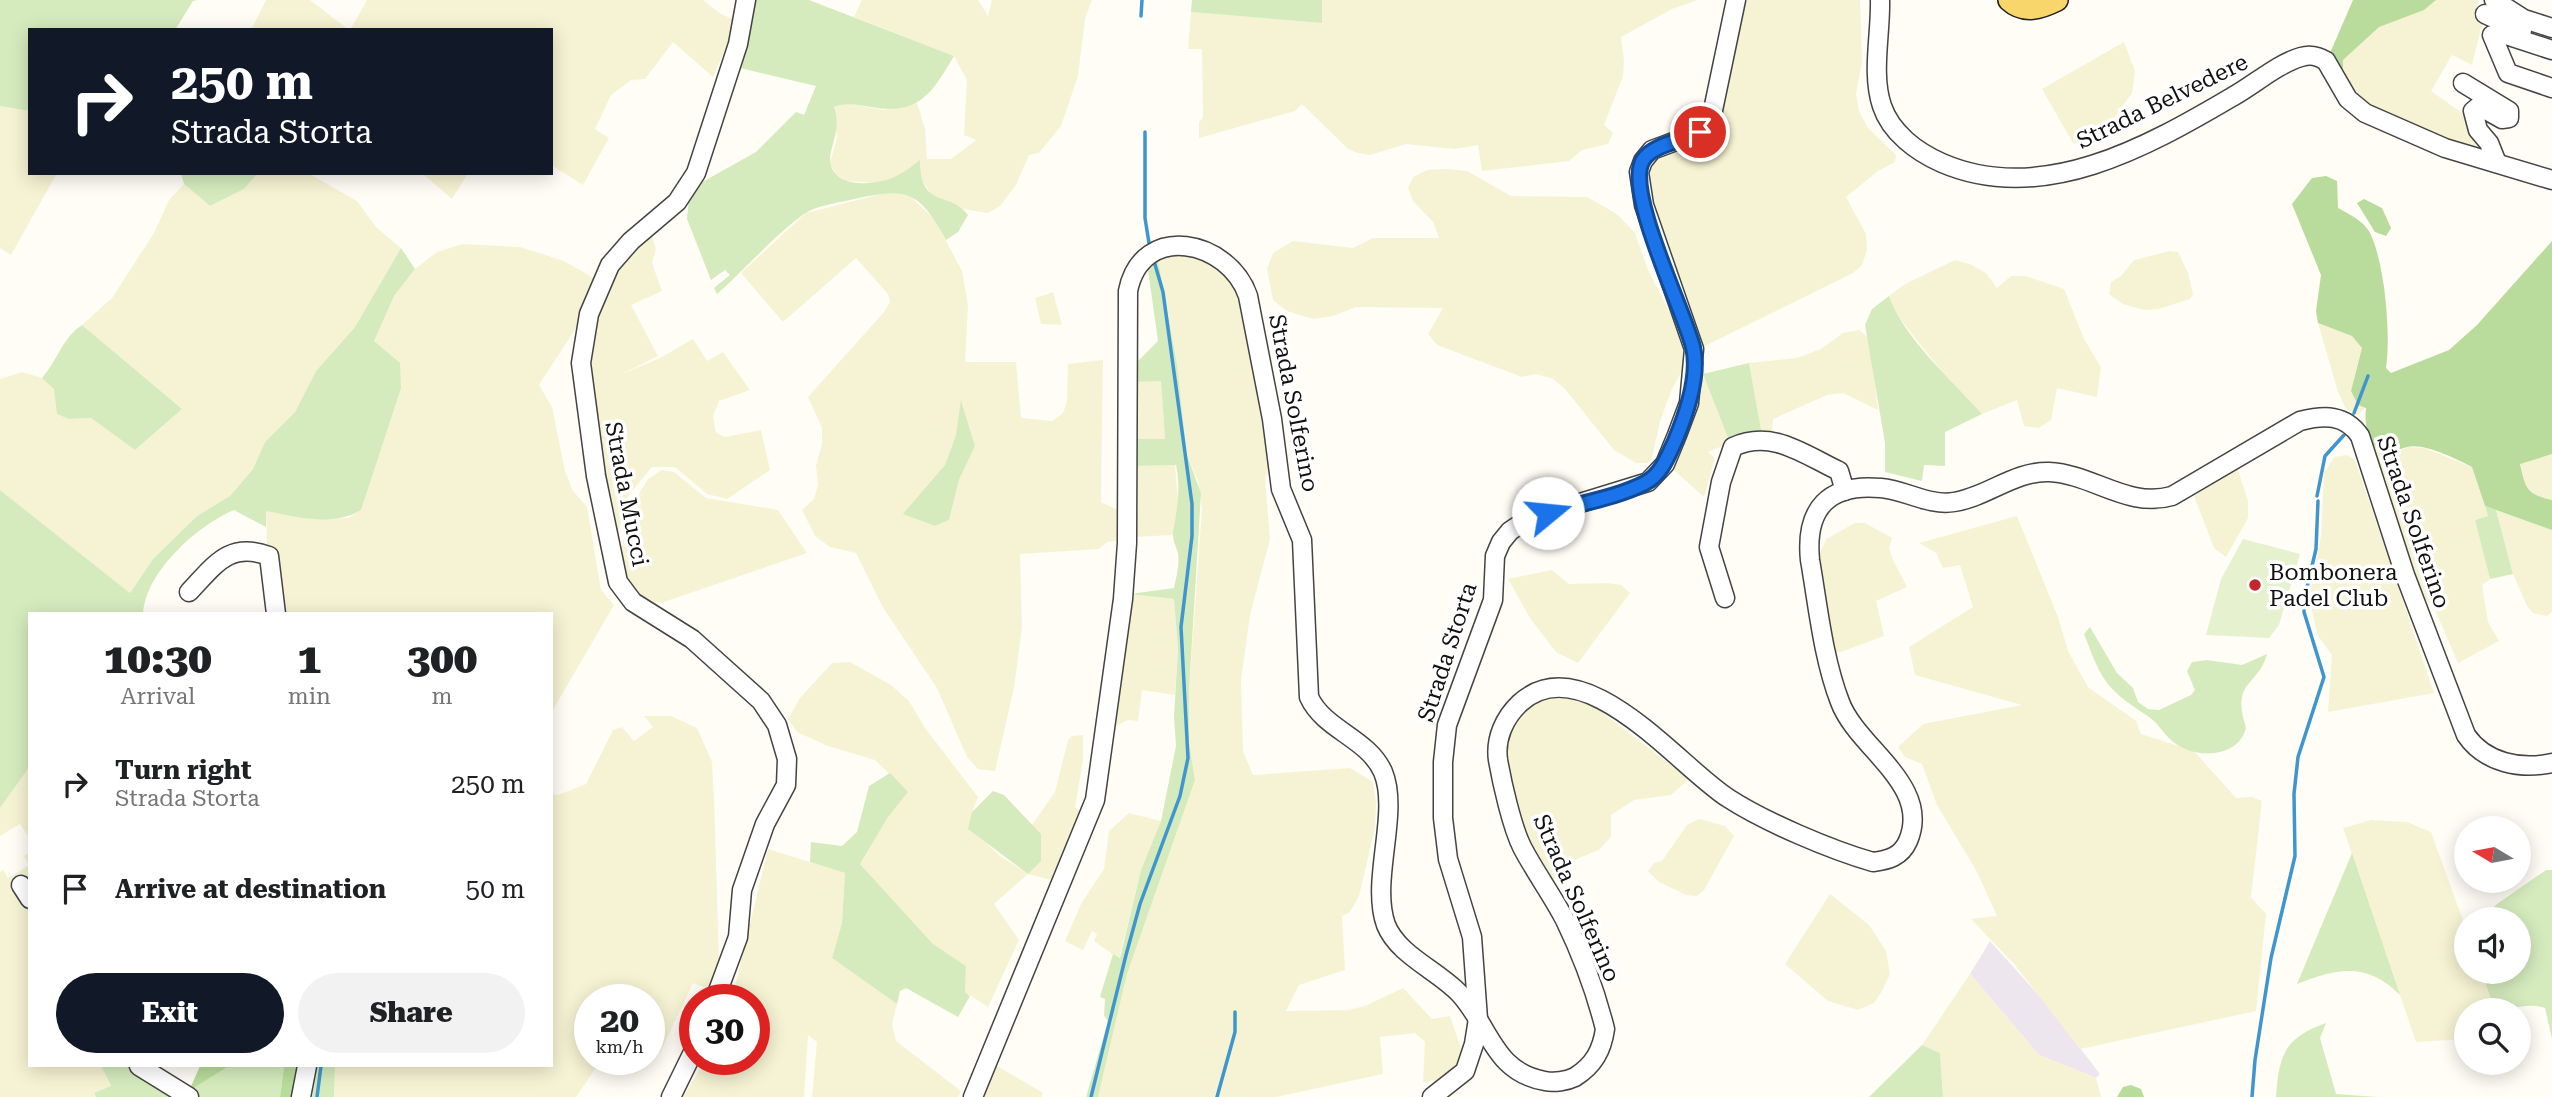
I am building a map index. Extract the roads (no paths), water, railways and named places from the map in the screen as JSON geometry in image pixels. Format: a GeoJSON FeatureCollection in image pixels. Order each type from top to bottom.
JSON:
{"type":"FeatureCollection","features":[{"type":"Feature","properties":{"kind":"main road"},"geometry":{"type":"LineString","coordinates":[[2009,0],[2019,6],[2035,9],[2057,0]]}},
{"type":"Feature","properties":{"kind":"street","name":"Strada Mucci"},"geometry":{"type":"LineString","coordinates":[[721,984],[738,937],[741,897],[747,877],[767,818],[786,785],[787,758],[777,725],[761,701],[692,639],[633,602],[618,582],[596,475],[582,363],[592,307],[610,265],[620,252],[677,202],[696,173],[738,44],[746,0]]}},
{"type":"Feature","properties":{"kind":"street","name":"Strada Storta"},"geometry":{"type":"LineString","coordinates":[[1478,1019],[1472,937],[1448,859],[1443,818],[1447,725],[1493,600],[1495,556],[1501,542],[1528,519],[1648,482],[1665,464],[1677,435],[1689,402],[1694,349],[1644,205],[1639,172],[1643,161],[1652,150],[1700,132],[1712,115],[1737,0]]}},
{"type":"Feature","properties":{"kind":"street","name":"Strada Belvedere"},"geometry":{"type":"LineString","coordinates":[[1880,0],[1878,90],[1885,116],[1915,148],[1967,172],[2023,179],[2079,170],[2170,130],[2296,59],[2310,55],[2326,61],[2342,89],[2359,110],[2433,144],[2552,180]]}},
{"type":"Feature","properties":{"kind":"street"},"geometry":{"type":"LineString","coordinates":[[2490,7],[2552,28]]}},
{"type":"Feature","properties":{"kind":"street"},"geometry":{"type":"LineString","coordinates":[[2490,7],[2522,31],[2552,39]]}},
{"type":"Feature","properties":{"kind":"street"},"geometry":{"type":"LineString","coordinates":[[2552,50],[2503,34],[2492,35],[2508,73],[2552,88]]}},
{"type":"Feature","properties":{"kind":"street"},"geometry":{"type":"LineString","coordinates":[[2463,83],[2509,111],[2509,118],[2502,119],[2479,106],[2473,111],[2478,130],[2489,143],[2497,163]]}},
{"type":"Feature","properties":{"kind":"street","name":"Strada Solferino"},"geometry":{"type":"LineString","coordinates":[[974,1097],[1095,800],[1124,599],[1127,543],[1128,291],[1134,272],[1142,261],[1170,247],[1202,248],[1215,254],[1226,261],[1244,283],[1267,393],[1281,489],[1302,540],[1308,698],[1322,716],[1366,748],[1382,772],[1388,797],[1382,866],[1385,921],[1390,933],[1402,949],[1436,971],[1461,995],[1510,1067],[1530,1078],[1552,1082],[1573,1078],[1590,1065],[1603,1046],[1605,1029],[1565,921],[1521,844],[1498,760],[1500,734],[1506,720],[1532,694],[1561,687],[1587,693],[1660,738],[1727,798],[1847,853],[1873,862],[1888,860],[1906,847],[1912,832],[1910,807],[1897,776],[1840,703],[1810,560],[1808,544],[1814,515],[1829,497],[1845,491],[1881,488],[1939,502],[1955,502],[2020,476],[2048,472],[2071,475],[2127,497],[2160,499],[2172,496],[2300,421],[2317,416],[2343,420],[2360,436],[2405,575],[2466,735],[2477,749],[2497,760],[2540,766],[2552,763]]}},
{"type":"Feature","properties":{"kind":"street"},"geometry":{"type":"LineString","coordinates":[[1725,598],[1709,547],[1721,482],[1733,447],[1751,439],[1776,441],[1839,471],[1845,491]]}},
{"type":"Feature","properties":{"kind":"street"},"geometry":{"type":"LineString","coordinates":[[189,592],[222,557],[250,549],[269,556],[276,612]]}},
{"type":"Feature","properties":{"kind":"street"},"geometry":{"type":"LineString","coordinates":[[1432,1097],[1465,1071],[1474,1044],[1478,1019]]}},
{"type":"Feature","properties":{"kind":"street"},"geometry":{"type":"LineString","coordinates":[[141,1067],[189,1097]]}},
{"type":"Feature","properties":{"kind":"street"},"geometry":{"type":"LineString","coordinates":[[301,1097],[307,1067]]}},
{"type":"Feature","properties":{"kind":"street"},"geometry":{"type":"LineString","coordinates":[[671,1097],[682,1075]]}},
{"type":"Feature","properties":{"kind":"waterway"},"geometry":{"type":"LineString","coordinates":[[1141,16],[1142,0]]}},
{"type":"Feature","properties":{"kind":"waterway"},"geometry":{"type":"LineString","coordinates":[[1145,132],[1145,218],[1149,243]]}},
{"type":"Feature","properties":{"kind":"waterway"},"geometry":{"type":"LineString","coordinates":[[1091,1097],[1140,904],[1180,796],[1188,758],[1181,627],[1192,536],[1192,504],[1163,292],[1154,261]]}},
{"type":"Feature","properties":{"kind":"waterway"},"geometry":{"type":"LineString","coordinates":[[2354,413],[2368,376]]}},
{"type":"Feature","properties":{"kind":"waterway"},"geometry":{"type":"LineString","coordinates":[[2317,496],[2325,456],[2344,435]]}},
{"type":"Feature","properties":{"kind":"waterway"},"geometry":{"type":"LineString","coordinates":[[2252,1097],[2271,958],[2295,856],[2294,794],[2298,757],[2324,677],[2304,612],[2304,600],[2316,549],[2318,501]]}},
{"type":"Feature","properties":{"kind":"waterway"},"geometry":{"type":"LineString","coordinates":[[1217,1097],[1235,1032],[1235,1012]]}},
{"type":"Feature","properties":{"kind":"waterway"},"geometry":{"type":"LineString","coordinates":[[317,1097],[321,1067]]}},
{"type":"Feature","properties":{"kind":"place","name":"Bombonera Padel Club"},"geometry":{"type":"Point","coordinates":[2255,585]}}]}
